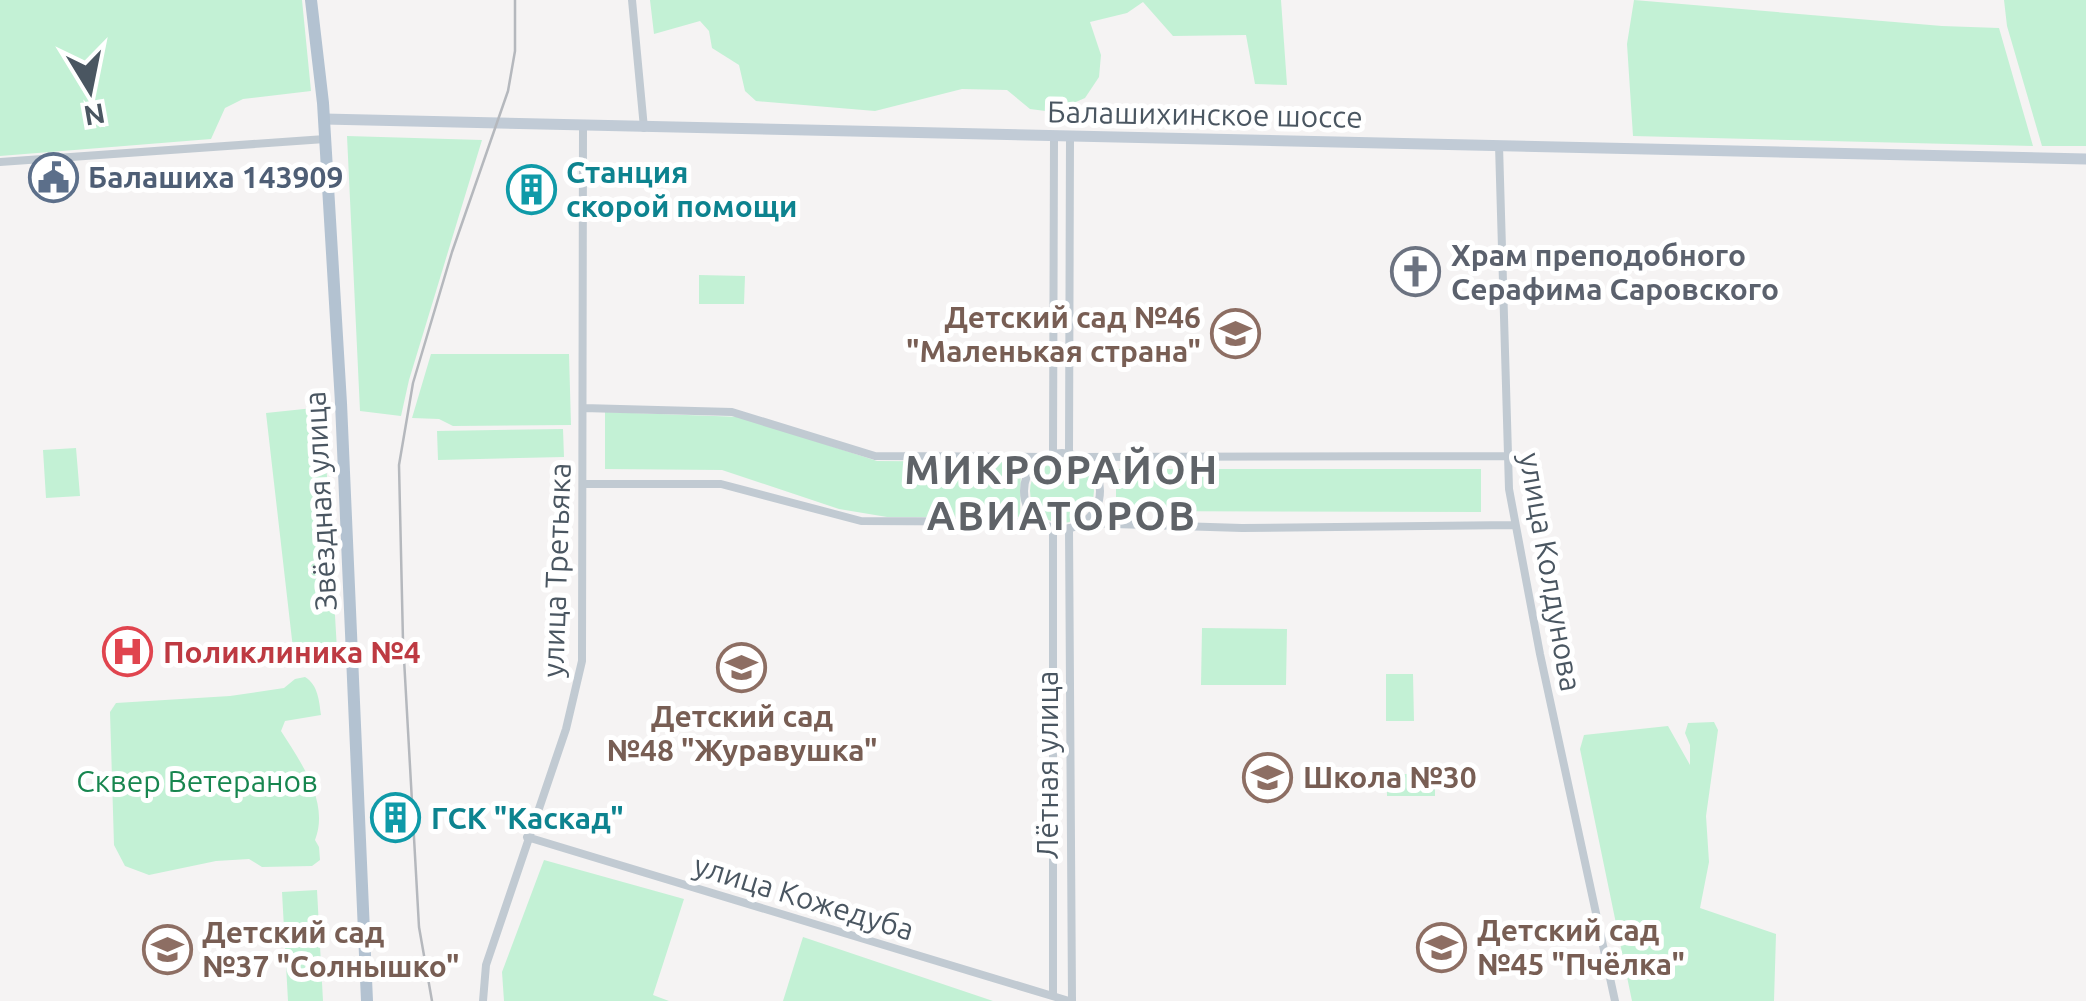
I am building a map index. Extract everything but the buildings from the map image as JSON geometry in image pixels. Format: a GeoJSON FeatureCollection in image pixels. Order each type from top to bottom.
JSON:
{"type":"FeatureCollection","features":[{"type":"Feature","properties":{"kind":"main road","name":"Звёздная улица"},"geometry":{"type":"LineString","coordinates":[[311,0],[324,119],[344,466],[368,1001]]}},
{"type":"Feature","properties":{"kind":"main road","name":"Балашихинское шоссе"},"geometry":{"type":"LineString","coordinates":[[324,119],[2086,158]]}},
{"type":"Feature","properties":{"kind":"street"},"geometry":{"type":"LineString","coordinates":[[632,0],[644,128]]}},
{"type":"Feature","properties":{"kind":"street","name":"улица Третьяка"},"geometry":{"type":"LineString","coordinates":[[482,1001],[482,979],[566,729],[582,661],[583,127]]}},
{"type":"Feature","properties":{"kind":"street"},"geometry":{"type":"LineString","coordinates":[[1049,456],[1054,137]]}},
{"type":"Feature","properties":{"kind":"street"},"geometry":{"type":"LineString","coordinates":[[1070,137],[1074,455]]}},
{"type":"Feature","properties":{"kind":"street"},"geometry":{"type":"LineString","coordinates":[[0,162],[325,138]]}},
{"type":"Feature","properties":{"kind":"street","name":"улица Колдунова"},"geometry":{"type":"LineString","coordinates":[[1499,145],[1506,456],[1514,525],[1614,1001]]}},
{"type":"Feature","properties":{"kind":"street"},"geometry":{"type":"LineString","coordinates":[[584,408],[732,412],[875,456],[1506,456]]}},
{"type":"Feature","properties":{"kind":"street"},"geometry":{"type":"LineString","coordinates":[[1074,455],[1095,472],[1100,495],[1097,506],[1082,523]]}},
{"type":"Feature","properties":{"kind":"street"},"geometry":{"type":"LineString","coordinates":[[1049,456],[1029,472],[1024,494],[1027,505],[1041,522],[1053,528],[1082,523],[1242,528],[1514,525]]}},
{"type":"Feature","properties":{"kind":"street"},"geometry":{"type":"LineString","coordinates":[[582,484],[721,484],[861,521],[1041,522]]}},
{"type":"Feature","properties":{"kind":"street","name":"Лётная улица"},"geometry":{"type":"LineString","coordinates":[[1053,528],[1064,1000]]}},
{"type":"Feature","properties":{"kind":"street","name":"Лётная улица"},"geometry":{"type":"LineString","coordinates":[[1064,1000],[1069,528]]}},
{"type":"Feature","properties":{"kind":"street","name":"улица Кожедуба"},"geometry":{"type":"LineString","coordinates":[[527,837],[1064,1000]]}},
{"type":"Feature","properties":{"kind":"green space"},"geometry":{"type":"Polygon","coordinates":[[[0,0],[302,0],[311,91],[243,99],[225,108],[211,139],[0,156],[0,0]]]}},
{"type":"Feature","properties":{"kind":"green space"},"geometry":{"type":"Polygon","coordinates":[[[650,0],[1281,0],[1287,85],[1255,84],[1246,35],[1173,36],[1143,2],[1127,13],[1090,22],[1101,55],[1099,77],[1085,98],[1053,112],[1030,109],[1007,90],[962,89],[875,111],[756,101],[745,91],[739,65],[712,48],[709,31],[700,21],[654,34],[650,0]]]}},
{"type":"Feature","properties":{"kind":"green space"},"geometry":{"type":"Polygon","coordinates":[[[1634,0],[1999,28],[2033,146],[1633,136],[1627,44],[1634,0]]]}},
{"type":"Feature","properties":{"kind":"green space"},"geometry":{"type":"Polygon","coordinates":[[[2004,0],[2086,0],[2086,146],[2042,146],[2007,26],[2004,0]]]}},
{"type":"Feature","properties":{"kind":"green space"},"geometry":{"type":"Polygon","coordinates":[[[347,136],[482,140],[401,416],[360,411],[347,136]]]}},
{"type":"Feature","properties":{"kind":"green space"},"geometry":{"type":"Polygon","coordinates":[[[699,275],[745,276],[744,304],[699,304],[699,275]]]}},
{"type":"Feature","properties":{"kind":"green space"},"geometry":{"type":"Polygon","coordinates":[[[431,354],[569,354],[571,425],[453,426],[439,419],[412,418],[431,354]]]}},
{"type":"Feature","properties":{"kind":"green space"},"geometry":{"type":"Polygon","coordinates":[[[323,407],[337,650],[295,666],[266,413],[323,407]]]}},
{"type":"Feature","properties":{"kind":"green space"},"geometry":{"type":"Polygon","coordinates":[[[605,412],[741,417],[877,461],[1021,462],[1020,517],[887,517],[839,509],[722,470],[605,469],[605,412]]]}},
{"type":"Feature","properties":{"kind":"green space"},"geometry":{"type":"Polygon","coordinates":[[[563,429],[564,457],[438,460],[437,431],[563,429]]]}},
{"type":"Feature","properties":{"kind":"green space"},"geometry":{"type":"Polygon","coordinates":[[[76,448],[80,496],[46,498],[43,450],[76,448]]]}},
{"type":"Feature","properties":{"kind":"green space"},"geometry":{"type":"Polygon","coordinates":[[[1062,459],[1085,468],[1094,491],[1085,514],[1062,523],[1039,514],[1030,491],[1039,468],[1062,459]]]}},
{"type":"Feature","properties":{"kind":"green space"},"geometry":{"type":"Polygon","coordinates":[[[1116,469],[1481,469],[1481,512],[1116,511],[1116,469]]]}},
{"type":"Feature","properties":{"kind":"green space"},"geometry":{"type":"Polygon","coordinates":[[[1202,628],[1287,629],[1286,685],[1201,685],[1202,628]]]}},
{"type":"Feature","properties":{"kind":"green space"},"geometry":{"type":"Polygon","coordinates":[[[1386,674],[1413,674],[1414,721],[1386,721],[1386,674]]]}},
{"type":"Feature","properties":{"kind":"green space","name":"Сквер Ветеранов"},"geometry":{"type":"Polygon","coordinates":[[[305,677],[315,689],[321,715],[285,721],[281,731],[316,797],[319,826],[315,840],[320,860],[312,866],[262,867],[249,859],[216,861],[149,875],[125,866],[114,845],[110,712],[116,703],[230,696],[284,688],[305,677]]]}},
{"type":"Feature","properties":{"kind":"green space"},"geometry":{"type":"Polygon","coordinates":[[[1714,722],[1718,730],[1706,816],[1709,862],[1700,908],[1776,934],[1774,1001],[1632,1001],[1580,749],[1584,735],[1668,726],[1690,765],[1690,745],[1685,733],[1688,723],[1714,722]]]}},
{"type":"Feature","properties":{"kind":"green space"},"geometry":{"type":"Polygon","coordinates":[[[1387,774],[1435,774],[1435,796],[1387,796],[1387,774]]]}},
{"type":"Feature","properties":{"kind":"green space"},"geometry":{"type":"Polygon","coordinates":[[[544,860],[684,899],[653,995],[669,1001],[504,1001],[502,972],[544,860]]]}},
{"type":"Feature","properties":{"kind":"green space"},"geometry":{"type":"Polygon","coordinates":[[[317,890],[323,1001],[288,1001],[282,892],[317,890]]]}},
{"type":"Feature","properties":{"kind":"green space"},"geometry":{"type":"Polygon","coordinates":[[[803,937],[993,1001],[783,1001],[803,937]]]}},
{"type":"Feature","properties":{"kind":"railway"},"geometry":{"type":"LineString","coordinates":[[432,1001],[419,927],[403,641],[399,465],[413,383],[452,252],[508,91],[515,51],[515,0]]}},
{"type":"Feature","properties":{"kind":"place","name":"Балашиха 143909"},"geometry":{"type":"Point","coordinates":[53,177]}},
{"type":"Feature","properties":{"kind":"place","name":"Станция скорой помощи"},"geometry":{"type":"Point","coordinates":[531,189]}},
{"type":"Feature","properties":{"kind":"place","name":"Храм преподобного Серафима Саровского"},"geometry":{"type":"Point","coordinates":[1416,272]}},
{"type":"Feature","properties":{"kind":"place","name":"Детский сад №46 \"Маленькая страна\""},"geometry":{"type":"Point","coordinates":[1236,334]}},
{"type":"Feature","properties":{"kind":"place","name":"Поликлиника №4"},"geometry":{"type":"Point","coordinates":[128,652]}},
{"type":"Feature","properties":{"kind":"place","name":"Детский сад №48 \"Журавушка\""},"geometry":{"type":"Point","coordinates":[742,667]}},
{"type":"Feature","properties":{"kind":"place","name":"Школа №30"},"geometry":{"type":"Point","coordinates":[1268,777]}},
{"type":"Feature","properties":{"kind":"place","name":"ГСК \"Каскад\""},"geometry":{"type":"Point","coordinates":[396,818]}},
{"type":"Feature","properties":{"kind":"place","name":"Детский сад №45 \"Пчёлка\""},"geometry":{"type":"Point","coordinates":[1442,947]}},
{"type":"Feature","properties":{"kind":"place","name":"Детский сад №37 \"Солнышко\""},"geometry":{"type":"Point","coordinates":[167,949]}},
{"type":"Feature","properties":{"kind":"district","name":"МИКРОРАЙОН АВИАТОРОВ"},"geometry":{"type":"Point","coordinates":[1062,492]}}]}
